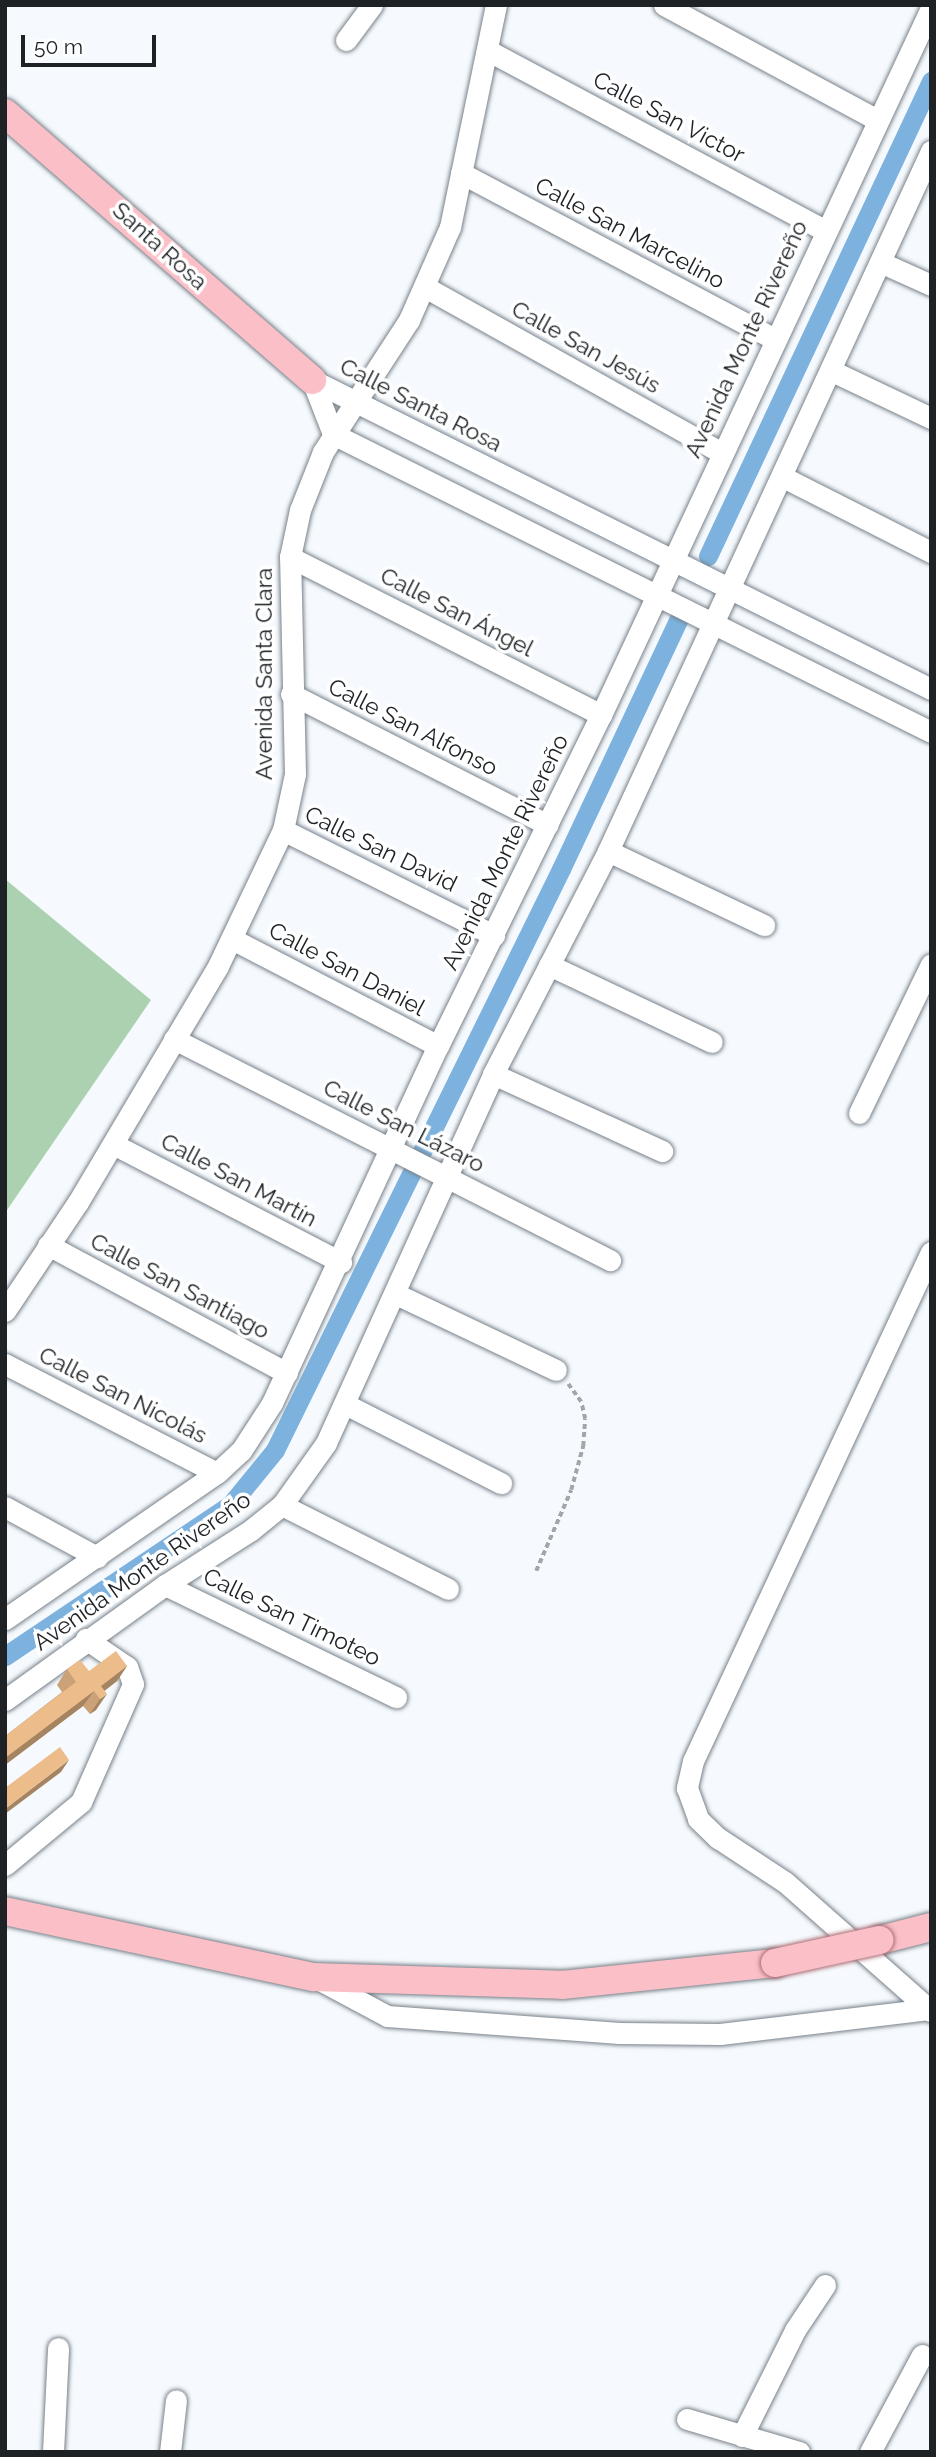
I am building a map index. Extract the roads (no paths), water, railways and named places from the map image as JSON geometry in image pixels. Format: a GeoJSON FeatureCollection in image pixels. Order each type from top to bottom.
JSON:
{"type":"FeatureCollection","features":[{"type":"Feature","properties":{"kind":"main road","name":"Santa Rosa"},"geometry":{"type":"LineString","coordinates":[[5,113],[312,380]]}},
{"type":"Feature","properties":{"kind":"main road"},"geometry":{"type":"LineString","coordinates":[[5,1910],[118,1934],[228,1962],[313,1977],[562,1984],[775,1962],[931,1927]]}},
{"type":"Feature","properties":{"kind":"street"},"geometry":{"type":"LineString","coordinates":[[346,40],[372,5]]}},
{"type":"Feature","properties":{"kind":"street","name":"Avenida Santa Clara"},"geometry":{"type":"LineString","coordinates":[[5,1311],[113,1144],[232,939],[283,830],[295,774],[291,694],[290,557],[308,484],[352,400],[409,320],[450,227],[496,5]]}},
{"type":"Feature","properties":{"kind":"street"},"geometry":{"type":"LineString","coordinates":[[664,5],[878,120]]}},
{"type":"Feature","properties":{"kind":"street"},"geometry":{"type":"LineString","coordinates":[[922,5],[930,9]]}},
{"type":"Feature","properties":{"kind":"street","name":"Avenida Monte Rivereño"},"geometry":{"type":"LineString","coordinates":[[5,1619],[217,1473],[241,1451],[287,1373],[341,1262],[438,1046],[601,715],[671,559],[930,9]]}},
{"type":"Feature","properties":{"kind":"street","name":"Calle San Victor"},"geometry":{"type":"LineString","coordinates":[[487,50],[826,231]]}},
{"type":"Feature","properties":{"kind":"street","name":"Avenida Monte Rivereño"},"geometry":{"type":"LineString","coordinates":[[5,1700],[86,1639],[282,1505],[326,1443],[347,1405],[492,1074],[608,851],[832,371],[931,151]]}},
{"type":"Feature","properties":{"kind":"street","name":"Calle San Marcelino"},"geometry":{"type":"LineString","coordinates":[[461,173],[775,339]]}},
{"type":"Feature","properties":{"kind":"street"},"geometry":{"type":"LineString","coordinates":[[880,262],[931,285]]}},
{"type":"Feature","properties":{"kind":"street","name":"Calle San Jesús"},"geometry":{"type":"LineString","coordinates":[[425,287],[722,453]]}},
{"type":"Feature","properties":{"kind":"street"},"geometry":{"type":"LineString","coordinates":[[832,371],[931,418]]}},
{"type":"Feature","properties":{"kind":"street","name":"Calle Santa Rosa"},"geometry":{"type":"LineString","coordinates":[[312,380],[931,689]]}},
{"type":"Feature","properties":{"kind":"street","name":"Calle Santa Rosa"},"geometry":{"type":"LineString","coordinates":[[312,380],[333,434]]}},
{"type":"Feature","properties":{"kind":"street"},"geometry":{"type":"LineString","coordinates":[[333,434],[931,732]]}},
{"type":"Feature","properties":{"kind":"street"},"geometry":{"type":"LineString","coordinates":[[783,477],[931,552]]}},
{"type":"Feature","properties":{"kind":"street","name":"Calle San Ángel"},"geometry":{"type":"LineString","coordinates":[[290,557],[601,715]]}},
{"type":"Feature","properties":{"kind":"street","name":"Calle San Alfonso"},"geometry":{"type":"LineString","coordinates":[[291,694],[548,825]]}},
{"type":"Feature","properties":{"kind":"street","name":"Calle San David"},"geometry":{"type":"LineString","coordinates":[[283,830],[494,934]]}},
{"type":"Feature","properties":{"kind":"street"},"geometry":{"type":"LineString","coordinates":[[608,851],[764,925]]}},
{"type":"Feature","properties":{"kind":"street","name":"Calle San Daniel"},"geometry":{"type":"LineString","coordinates":[[232,939],[438,1046]]}},
{"type":"Feature","properties":{"kind":"street"},"geometry":{"type":"LineString","coordinates":[[859,1112],[931,964]]}},
{"type":"Feature","properties":{"kind":"street"},"geometry":{"type":"LineString","coordinates":[[549,965],[712,1042]]}},
{"type":"Feature","properties":{"kind":"street","name":"Calle San Lázaro"},"geometry":{"type":"LineString","coordinates":[[174,1039],[610,1260]]}},
{"type":"Feature","properties":{"kind":"street"},"geometry":{"type":"LineString","coordinates":[[492,1074],[662,1151]]}},
{"type":"Feature","properties":{"kind":"street","name":"Calle San Martín"},"geometry":{"type":"LineString","coordinates":[[113,1144],[341,1262]]}},
{"type":"Feature","properties":{"kind":"street","name":"Calle San Santiago"},"geometry":{"type":"LineString","coordinates":[[48,1245],[287,1373]]}},
{"type":"Feature","properties":{"kind":"street"},"geometry":{"type":"LineString","coordinates":[[929,2010],[785,1882],[718,1838],[698,1819],[687,1788],[693,1761],[931,1252]]}},
{"type":"Feature","properties":{"kind":"street"},"geometry":{"type":"LineString","coordinates":[[396,1294],[555,1370]]}},
{"type":"Feature","properties":{"kind":"street","name":"Calle San Nicolás"},"geometry":{"type":"LineString","coordinates":[[5,1364],[217,1473]]}},
{"type":"Feature","properties":{"kind":"street"},"geometry":{"type":"LineString","coordinates":[[347,1405],[501,1483]]}},
{"type":"Feature","properties":{"kind":"street"},"geometry":{"type":"LineString","coordinates":[[282,1505],[448,1589]]}},
{"type":"Feature","properties":{"kind":"street"},"geometry":{"type":"LineString","coordinates":[[5,1507],[97,1557]]}},
{"type":"Feature","properties":{"kind":"street","name":"Calle San Timoteo"},"geometry":{"type":"LineString","coordinates":[[164,1585],[396,1697]]}},
{"type":"Feature","properties":{"kind":"street"},"geometry":{"type":"LineString","coordinates":[[5,1865],[81,1802],[133,1685],[127,1667],[86,1639]]}},
{"type":"Feature","properties":{"kind":"street"},"geometry":{"type":"LineString","coordinates":[[313,1977],[387,2016],[619,2033],[720,2034],[929,2010]]}},
{"type":"Feature","properties":{"kind":"street"},"geometry":{"type":"LineString","coordinates":[[742,2436],[795,2330],[825,2285]]}},
{"type":"Feature","properties":{"kind":"street"},"geometry":{"type":"LineString","coordinates":[[53,2452],[58,2348]]}},
{"type":"Feature","properties":{"kind":"street"},"geometry":{"type":"LineString","coordinates":[[870,2452],[922,2355]]}},
{"type":"Feature","properties":{"kind":"street"},"geometry":{"type":"LineString","coordinates":[[170,2452],[176,2400]]}},
{"type":"Feature","properties":{"kind":"street"},"geometry":{"type":"LineString","coordinates":[[687,2419],[799,2452]]}},
{"type":"Feature","properties":{"kind":"waterway"},"geometry":{"type":"LineString","coordinates":[[708,556],[931,81]]}},
{"type":"Feature","properties":{"kind":"waterway"},"geometry":{"type":"LineString","coordinates":[[5,1656],[231,1504],[275,1450],[561,869],[679,618]]}}]}
